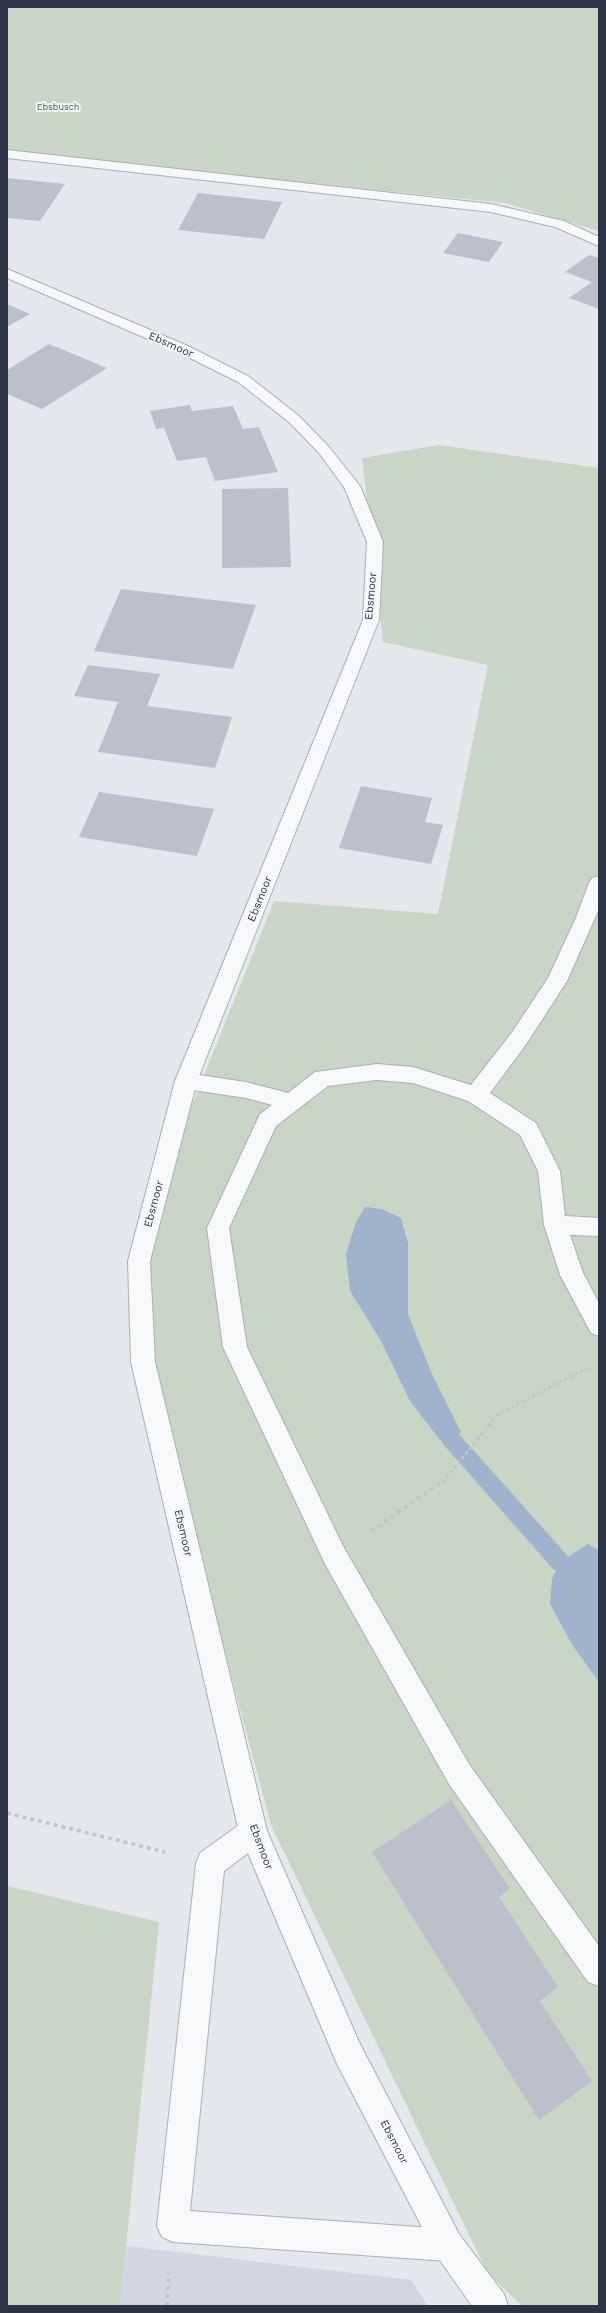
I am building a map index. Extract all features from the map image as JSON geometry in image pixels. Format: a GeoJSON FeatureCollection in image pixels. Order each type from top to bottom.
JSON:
{"type":"FeatureCollection","features":[{"type":"Feature","properties":{"kind":"street"},"geometry":{"type":"LineString","coordinates":[[7,154],[491,208],[559,224],[599,242]]}},
{"type":"Feature","properties":{"kind":"street","name":"Ebsmoor"},"geometry":{"type":"LineString","coordinates":[[7,273],[184,350],[243,380],[294,419],[324,450],[352,486],[375,542],[371,620],[319,753],[186,1080],[139,1262],[143,1362],[253,1832],[348,2054],[448,2245],[492,2306]]}},
{"type":"Feature","properties":{"kind":"street"},"geometry":{"type":"LineString","coordinates":[[476,1095],[520,1037],[557,981],[585,920],[599,883]]}},
{"type":"Feature","properties":{"kind":"street"},"geometry":{"type":"LineString","coordinates":[[599,1326],[572,1275],[555,1225],[549,1171],[528,1129],[476,1095],[413,1075],[377,1072],[323,1078],[268,1120],[218,1228],[235,1347],[334,1555],[459,1774],[599,1971]]}},
{"type":"Feature","properties":{"kind":"street"},"geometry":{"type":"LineString","coordinates":[[186,1080],[246,1090],[291,1102]]}},
{"type":"Feature","properties":{"kind":"street"},"geometry":{"type":"LineString","coordinates":[[555,1225],[599,1227]]}},
{"type":"Feature","properties":{"kind":"street"},"geometry":{"type":"LineString","coordinates":[[253,1832],[210,1863],[173,2226],[448,2245]]}},
{"type":"Feature","properties":{"kind":"path"},"geometry":{"type":"LineString","coordinates":[[334,1555],[442,1483],[498,1414],[592,1365]]}},
{"type":"Feature","properties":{"kind":"path"},"geometry":{"type":"LineString","coordinates":[[7,1813],[210,1863]]}},
{"type":"Feature","properties":{"kind":"shaded area"},"geometry":{"type":"Polygon","coordinates":[[[126,2246],[411,2280],[428,2306],[120,2306],[126,2246]]]}},
{"type":"Feature","properties":{"kind":"green space","name":"Ebsbusch"},"geometry":{"type":"Polygon","coordinates":[[[7,7],[599,7],[599,231],[505,203],[7,152],[7,7]]]}},
{"type":"Feature","properties":{"kind":"green space"},"geometry":{"type":"Polygon","coordinates":[[[439,445],[599,468],[599,2306],[522,2306],[487,2272],[271,1825],[187,1509],[129,1262],[274,901],[438,914],[488,665],[383,642],[362,458],[439,445]]]}},
{"type":"Feature","properties":{"kind":"green space"},"geometry":{"type":"Polygon","coordinates":[[[7,1886],[159,1922],[120,2306],[7,2306],[7,1886]]]}},
{"type":"Feature","properties":{"kind":"water"},"geometry":{"type":"Polygon","coordinates":[[[365,1207],[382,1209],[401,1218],[408,1243],[408,1314],[431,1372],[461,1432],[450,1438],[440,1440],[410,1401],[380,1339],[350,1291],[346,1254],[356,1222],[365,1207]]]}},
{"type":"Feature","properties":{"kind":"water"},"geometry":{"type":"Polygon","coordinates":[[[588,1544],[599,1550],[599,1682],[573,1646],[550,1604],[552,1579],[560,1562],[588,1544]]]}},
{"type":"Feature","properties":{"kind":"building"},"geometry":{"type":"Polygon","coordinates":[[[7,178],[65,184],[40,221],[7,218],[7,178]]]}},
{"type":"Feature","properties":{"kind":"building"},"geometry":{"type":"Polygon","coordinates":[[[198,193],[282,202],[264,239],[178,230],[198,193]]]}},
{"type":"Feature","properties":{"kind":"building"},"geometry":{"type":"Polygon","coordinates":[[[458,233],[503,242],[489,262],[443,253],[458,233]]]}},
{"type":"Feature","properties":{"kind":"building"},"geometry":{"type":"Polygon","coordinates":[[[589,255],[599,258],[599,309],[569,298],[592,282],[565,272],[589,255]]]}},
{"type":"Feature","properties":{"kind":"building"},"geometry":{"type":"Polygon","coordinates":[[[7,304],[30,314],[7,327],[7,304]]]}},
{"type":"Feature","properties":{"kind":"building"},"geometry":{"type":"Polygon","coordinates":[[[49,344],[107,368],[42,409],[7,394],[7,370],[49,344]]]}},
{"type":"Feature","properties":{"kind":"building"},"geometry":{"type":"Polygon","coordinates":[[[190,405],[192,411],[233,406],[243,429],[259,427],[278,472],[215,481],[206,457],[177,461],[164,428],[156,429],[150,411],[190,405]]]}},
{"type":"Feature","properties":{"kind":"building"},"geometry":{"type":"Polygon","coordinates":[[[288,488],[291,567],[222,568],[222,489],[288,488]]]}},
{"type":"Feature","properties":{"kind":"building"},"geometry":{"type":"Polygon","coordinates":[[[121,589],[256,605],[233,669],[94,651],[121,589]]]}},
{"type":"Feature","properties":{"kind":"building"},"geometry":{"type":"Polygon","coordinates":[[[88,665],[160,674],[147,706],[232,717],[215,768],[98,752],[118,702],[74,696],[88,665]]]}},
{"type":"Feature","properties":{"kind":"building"},"geometry":{"type":"Polygon","coordinates":[[[361,786],[432,798],[425,822],[443,825],[431,864],[339,848],[361,786]]]}},
{"type":"Feature","properties":{"kind":"building"},"geometry":{"type":"Polygon","coordinates":[[[99,792],[214,809],[197,856],[79,837],[99,792]]]}},
{"type":"Feature","properties":{"kind":"building"},"geometry":{"type":"Polygon","coordinates":[[[451,1800],[510,1889],[499,1897],[558,1987],[540,2001],[592,2081],[539,2120],[372,1852],[451,1800]]]}},
{"type":"Feature","properties":{"kind":"waterway"},"geometry":{"type":"LineString","coordinates":[[450,1438],[560,1562]]}}]}
